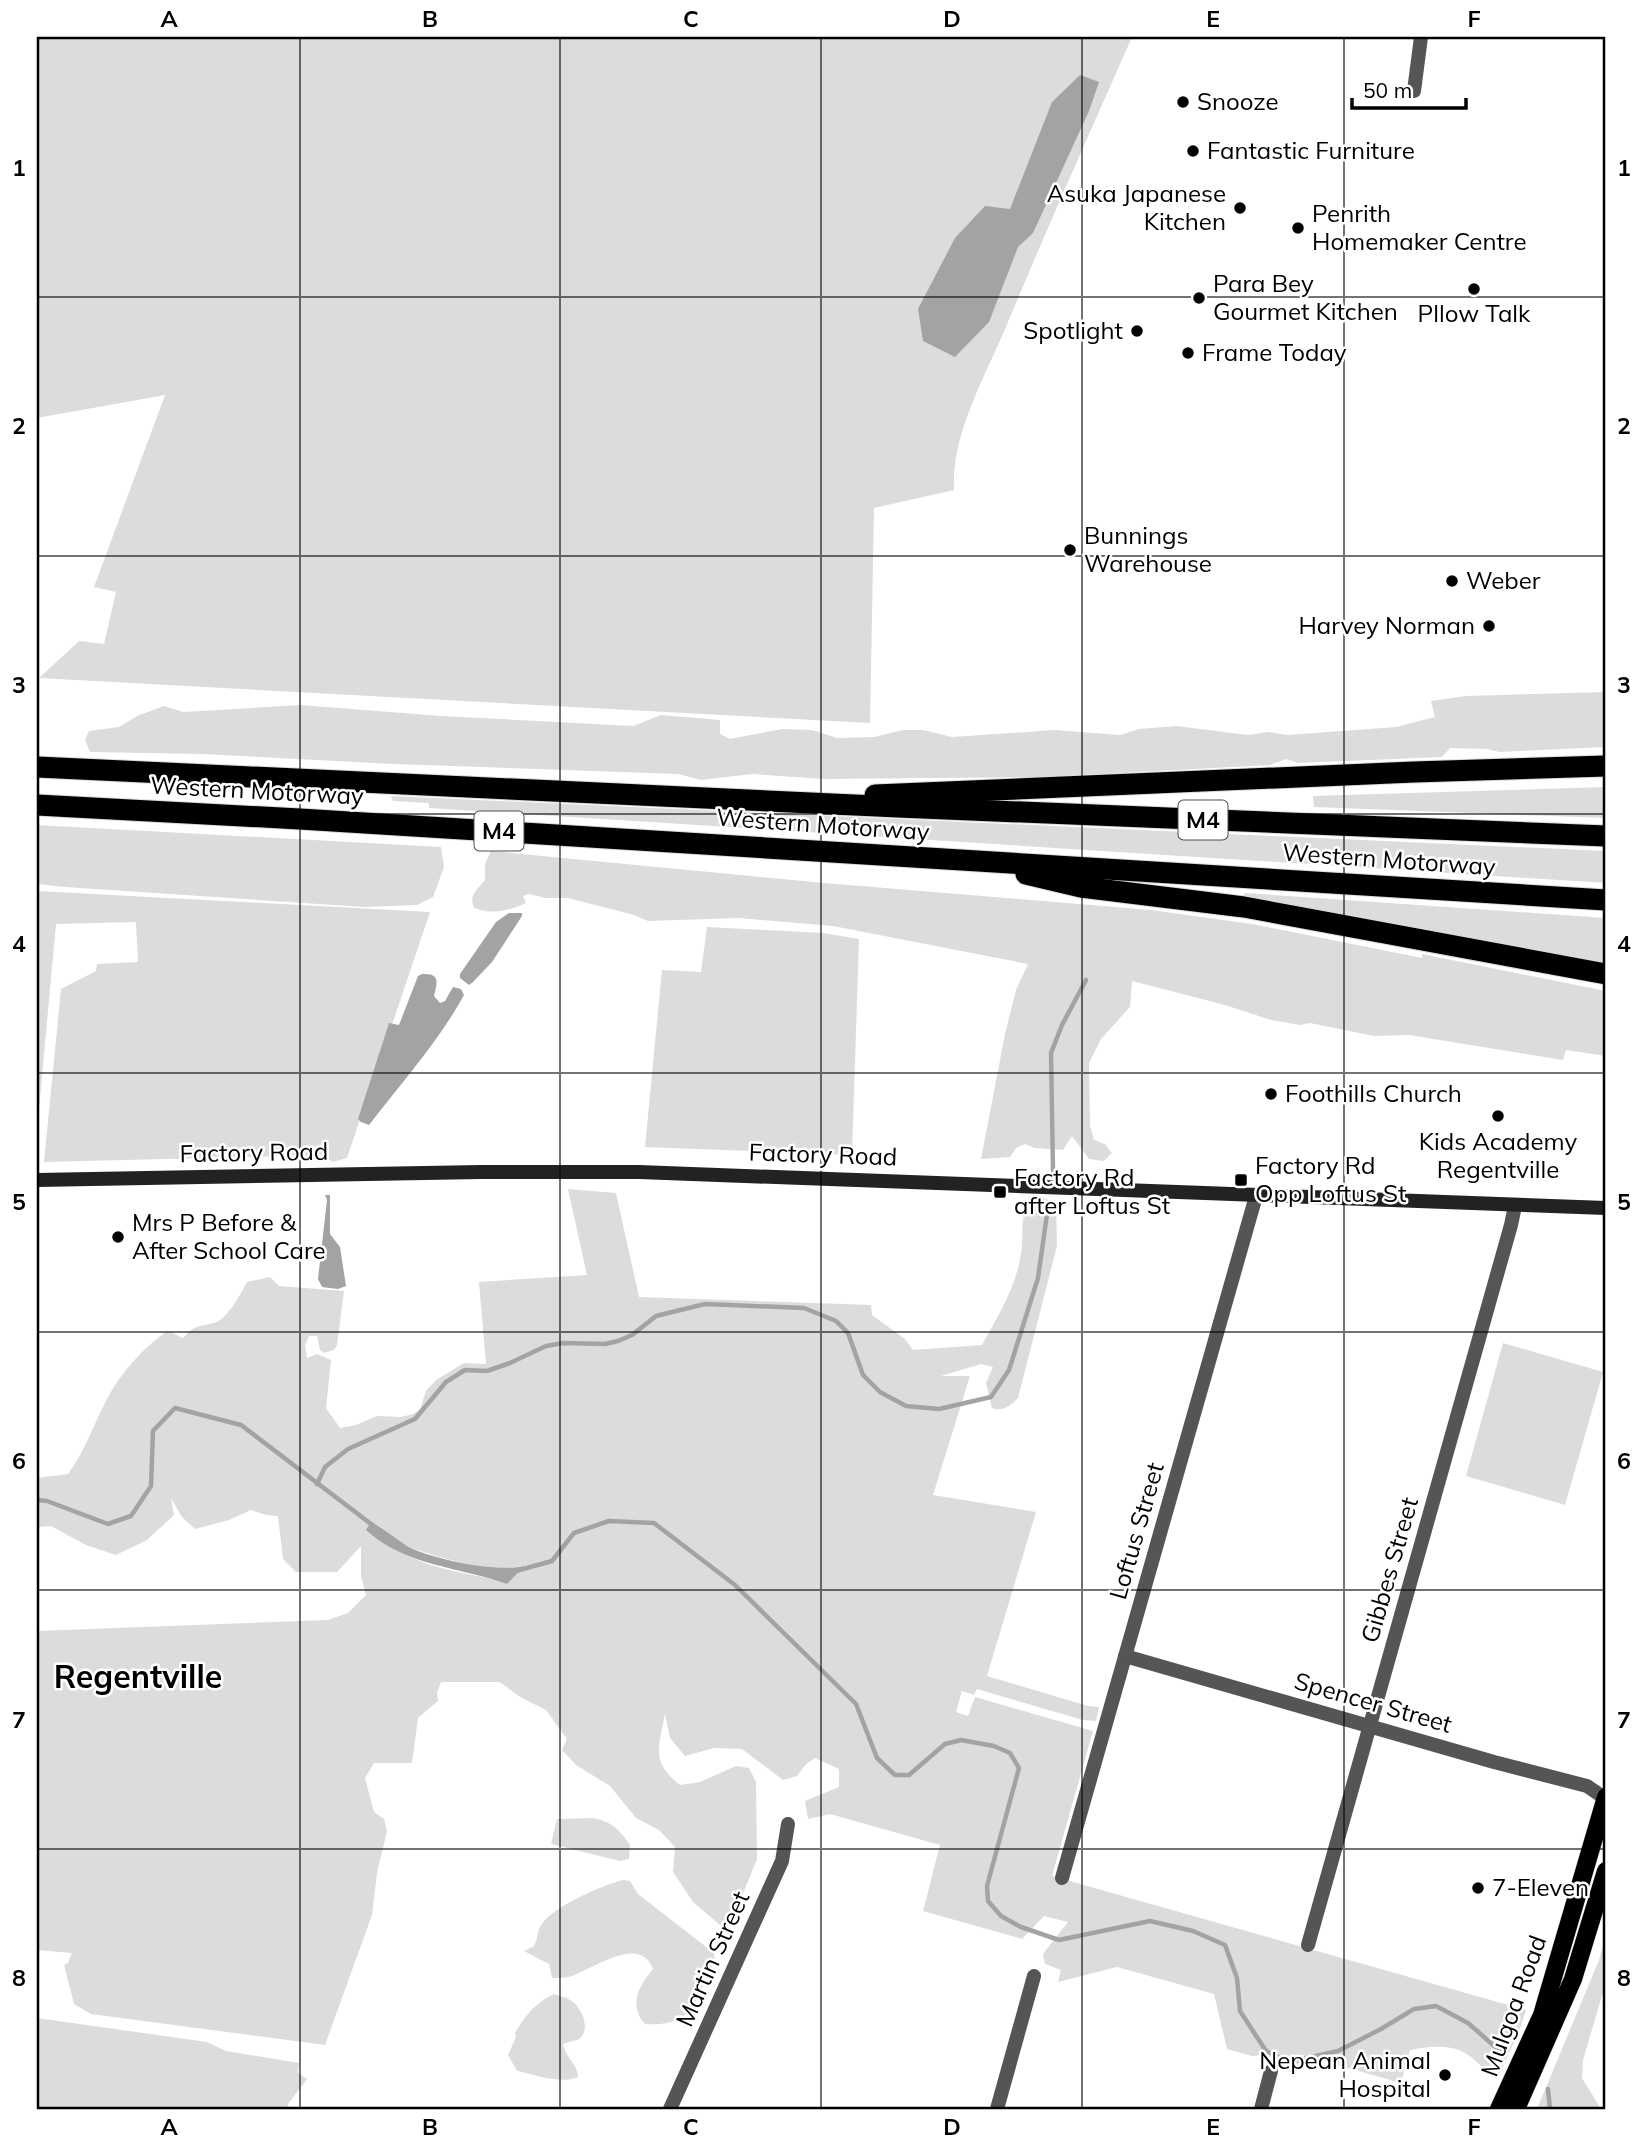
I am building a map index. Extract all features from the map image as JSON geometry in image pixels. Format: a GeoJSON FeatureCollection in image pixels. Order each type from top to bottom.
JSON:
{"type":"FeatureCollection","features":[{"type":"Feature","properties":{"kind":"highway"},"geometry":{"type":"LineString","coordinates":[[799,802],[910,792],[1606,766]]}},
{"type":"Feature","properties":{"kind":"highway","name":"Western Motorway"},"geometry":{"type":"LineString","coordinates":[[37,767],[1606,836]]}},
{"type":"Feature","properties":{"kind":"highway","name":"Western Motorway"},"geometry":{"type":"LineString","coordinates":[[37,805],[1606,900]]}},
{"type":"Feature","properties":{"kind":"highway","name":"M4"},"geometry":{"type":"LineString","coordinates":[[962,860],[1081,887],[1244,907],[1606,974]]}},
{"type":"Feature","properties":{"kind":"main road","name":"Mulgoa Road"},"geometry":{"type":"LineString","coordinates":[[1499,2109],[1542,2015],[1606,1799]]}},
{"type":"Feature","properties":{"kind":"main road","name":"Mulgoa Road"},"geometry":{"type":"LineString","coordinates":[[1516,2109],[1573,1979],[1606,1871]]}},
{"type":"Feature","properties":{"kind":"street"},"geometry":{"type":"LineString","coordinates":[[1414,91],[1421,37]]}},
{"type":"Feature","properties":{"kind":"street","name":"Factory Road"},"geometry":{"type":"LineString","coordinates":[[37,1180],[590,1171],[849,1178],[1606,1209]]}},
{"type":"Feature","properties":{"kind":"street","name":"Loftus Street"},"geometry":{"type":"LineString","coordinates":[[1062,1878],[1256,1196]]}},
{"type":"Feature","properties":{"kind":"street","name":"Gibbes Street"},"geometry":{"type":"LineString","coordinates":[[1308,1945],[1508,1239],[1515,1206]]}},
{"type":"Feature","properties":{"kind":"street","name":"Spencer Street"},"geometry":{"type":"LineString","coordinates":[[1125,1656],[1587,1786],[1606,1799]]}},
{"type":"Feature","properties":{"kind":"street","name":"Martin Street"},"geometry":{"type":"LineString","coordinates":[[670,2109],[782,1861],[788,1824]]}},
{"type":"Feature","properties":{"kind":"street"},"geometry":{"type":"LineString","coordinates":[[997,2109],[1034,1976]]}},
{"type":"Feature","properties":{"kind":"street"},"geometry":{"type":"LineString","coordinates":[[1261,2109],[1271,2071]]}},
{"type":"Feature","properties":{"kind":"shaded area"},"geometry":{"type":"Polygon","coordinates":[[[37,37],[1132,37],[970,408],[954,469],[954,490],[874,508],[870,723],[39,678],[79,641],[104,644],[116,592],[94,587],[165,395],[37,418],[37,37]]]}},
{"type":"Feature","properties":{"kind":"shaded area"},"geometry":{"type":"Polygon","coordinates":[[[1080,75],[1099,82],[1089,111],[1033,233],[1018,247],[989,322],[955,357],[923,341],[918,309],[955,238],[985,206],[1010,209],[1052,102],[1080,75]]]}},
{"type":"Feature","properties":{"kind":"shaded area"},"geometry":{"type":"Polygon","coordinates":[[[1606,692],[1606,747],[1500,752],[1450,748],[1442,757],[1298,763],[1286,759],[1270,765],[1044,777],[823,779],[752,774],[701,780],[678,774],[203,754],[90,752],[85,740],[89,731],[119,727],[137,716],[164,706],[183,712],[300,705],[441,716],[633,726],[661,715],[720,720],[720,734],[730,739],[782,729],[812,730],[837,738],[874,737],[903,730],[923,730],[952,737],[1055,730],[1120,735],[1139,729],[1176,726],[1248,735],[1268,732],[1287,735],[1396,727],[1435,717],[1431,701],[1466,696],[1606,692]]]}},
{"type":"Feature","properties":{"kind":"shaded area"},"geometry":{"type":"Polygon","coordinates":[[[1606,787],[1606,818],[1314,807],[1313,796],[1606,787]]]}},
{"type":"Feature","properties":{"kind":"shaded area"},"geometry":{"type":"Polygon","coordinates":[[[391,796],[1606,851],[1606,883],[429,808],[429,803],[393,801],[391,796]]]}},
{"type":"Feature","properties":{"kind":"shaded area"},"geometry":{"type":"Polygon","coordinates":[[[37,825],[441,847],[444,867],[433,897],[417,905],[364,907],[65,887],[37,884],[37,825]]]}},
{"type":"Feature","properties":{"kind":"shaded area"},"geometry":{"type":"Polygon","coordinates":[[[491,851],[813,882],[1151,910],[1252,924],[1422,958],[1422,954],[1606,991],[1606,1056],[1566,1050],[1563,1060],[1409,1035],[1374,1036],[1310,1023],[1300,1025],[1271,1020],[1132,981],[1130,1007],[1101,1039],[1089,1063],[1090,1126],[1094,1140],[1105,1144],[1112,1153],[1104,1161],[1089,1159],[1072,1136],[1063,1150],[1035,1148],[1025,1144],[1016,1148],[1010,1157],[981,1159],[1005,1034],[1016,990],[1028,964],[833,926],[739,918],[648,921],[568,898],[546,898],[529,894],[523,896],[526,903],[513,908],[494,912],[481,910],[474,908],[472,899],[485,880],[485,864],[491,851]]]}},
{"type":"Feature","properties":{"kind":"shaded area"},"geometry":{"type":"Polygon","coordinates":[[[37,891],[430,912],[347,1158],[333,1162],[328,1159],[329,1155],[44,1162],[61,989],[96,971],[97,964],[138,962],[136,922],[56,924],[37,1131],[37,891]]]}},
{"type":"Feature","properties":{"kind":"shaded area"},"geometry":{"type":"Polygon","coordinates":[[[1245,893],[1606,918],[1606,968],[1242,898],[1245,893]]]}},
{"type":"Feature","properties":{"kind":"shaded area"},"geometry":{"type":"Polygon","coordinates":[[[509,913],[522,913],[522,916],[492,962],[469,985],[460,978],[460,974],[496,922],[509,913]]]}},
{"type":"Feature","properties":{"kind":"shaded area"},"geometry":{"type":"Polygon","coordinates":[[[707,927],[823,933],[859,939],[852,1155],[645,1147],[662,970],[701,972],[707,927]]]}},
{"type":"Feature","properties":{"kind":"shaded area"},"geometry":{"type":"Polygon","coordinates":[[[422,974],[435,977],[437,983],[434,996],[440,1003],[445,1001],[453,987],[461,989],[464,995],[432,1045],[369,1125],[361,1122],[358,1119],[389,1023],[399,1025],[418,976],[422,974]]]}},
{"type":"Feature","properties":{"kind":"shaded area"},"geometry":{"type":"Polygon","coordinates":[[[568,1189],[616,1193],[639,1297],[871,1305],[872,1315],[905,1339],[913,1350],[982,1345],[1008,1297],[1017,1272],[1023,1218],[1027,1206],[1036,1195],[1056,1203],[1057,1246],[1018,1398],[1006,1408],[992,1408],[986,1383],[993,1367],[981,1364],[941,1376],[970,1376],[933,1495],[1036,1512],[987,1676],[1099,1707],[1096,1721],[1083,1720],[977,1689],[974,1695],[962,1691],[956,1712],[968,1716],[975,1697],[1093,1731],[1052,1876],[1526,2010],[1499,2075],[1486,2070],[1457,2049],[1442,2047],[1410,2050],[1401,2083],[1302,2055],[1297,2066],[1263,2055],[1252,2056],[1227,2049],[1214,1994],[1117,1967],[1058,1982],[1061,1970],[1045,1964],[1043,1954],[1068,1922],[1044,1916],[1022,1939],[923,1911],[940,1845],[830,1814],[808,1819],[805,1801],[839,1787],[839,1769],[815,1758],[806,1764],[797,1776],[783,1780],[742,1749],[714,1748],[685,1756],[670,1738],[665,1714],[659,1745],[660,1761],[680,1785],[700,1782],[736,1766],[749,1768],[756,1782],[757,1859],[736,1911],[720,1925],[693,1902],[673,1872],[675,1847],[659,1830],[636,1818],[610,1786],[576,1765],[562,1750],[567,1739],[546,1710],[520,1697],[500,1682],[441,1682],[437,1693],[438,1701],[418,1718],[412,1763],[374,1763],[365,1778],[374,1812],[384,1819],[387,1831],[377,1873],[372,1915],[325,2045],[91,2014],[74,2004],[64,1965],[68,1963],[72,1953],[37,1950],[37,1631],[328,1620],[348,1613],[366,1595],[361,1576],[361,1546],[337,1572],[296,1572],[283,1559],[278,1516],[251,1510],[229,1520],[195,1529],[182,1517],[171,1498],[174,1515],[147,1540],[116,1555],[86,1545],[51,1526],[37,1527],[37,1478],[68,1474],[111,1391],[133,1361],[150,1344],[168,1331],[183,1338],[196,1327],[217,1322],[230,1310],[247,1282],[270,1277],[279,1286],[344,1291],[337,1345],[334,1350],[324,1353],[320,1350],[317,1336],[309,1336],[305,1345],[307,1358],[317,1354],[331,1360],[326,1408],[340,1428],[377,1416],[401,1417],[413,1414],[420,1409],[426,1391],[436,1380],[464,1363],[486,1364],[479,1282],[587,1275],[568,1189]],[[371,1534],[423,1562],[507,1584],[522,1566],[505,1568],[466,1564],[371,1534]]]}},
{"type":"Feature","properties":{"kind":"shaded area"},"geometry":{"type":"Polygon","coordinates":[[[325,1195],[330,1195],[330,1234],[340,1247],[346,1286],[338,1289],[322,1287],[318,1279],[327,1200],[325,1195]]]}},
{"type":"Feature","properties":{"kind":"shaded area"},"geometry":{"type":"Polygon","coordinates":[[[1503,1343],[1603,1372],[1565,1505],[1466,1476],[1503,1343]]]}},
{"type":"Feature","properties":{"kind":"shaded area"},"geometry":{"type":"Polygon","coordinates":[[[371,1522],[407,1546],[432,1556],[498,1568],[524,1566],[507,1584],[433,1564],[381,1542],[366,1530],[371,1522]]]}},
{"type":"Feature","properties":{"kind":"shaded area"},"geometry":{"type":"Polygon","coordinates":[[[593,1818],[610,1824],[622,1835],[630,1845],[629,1859],[620,1861],[551,1844],[557,1819],[593,1818]]]}},
{"type":"Feature","properties":{"kind":"shaded area"},"geometry":{"type":"Polygon","coordinates":[[[623,1880],[630,1881],[638,1894],[714,1953],[715,1962],[698,1998],[685,2015],[675,2021],[645,2024],[640,2017],[637,1996],[653,1969],[647,1959],[638,1954],[615,1957],[569,1977],[552,1978],[549,1964],[524,1951],[534,1946],[541,1925],[556,1911],[590,1892],[623,1880]]]}},
{"type":"Feature","properties":{"kind":"shaded area"},"geometry":{"type":"Polygon","coordinates":[[[1606,1934],[1606,1982],[1583,2060],[1582,2078],[1601,2109],[1537,2109],[1599,1960],[1606,1934]]]}},
{"type":"Feature","properties":{"kind":"shaded area"},"geometry":{"type":"Polygon","coordinates":[[[554,1994],[574,2003],[585,2024],[583,2035],[579,2039],[563,2044],[577,2072],[578,2077],[571,2079],[555,2079],[517,2071],[508,2055],[522,2021],[531,2010],[554,1994]]]}},
{"type":"Feature","properties":{"kind":"shaded area"},"geometry":{"type":"Polygon","coordinates":[[[37,2018],[207,2042],[226,2051],[299,2063],[298,2073],[307,2079],[288,2104],[289,2109],[37,2109],[37,2018]]]}},
{"type":"Feature","properties":{"kind":"waterway"},"geometry":{"type":"LineString","coordinates":[[1053,1171],[1051,1053],[1062,1025],[1086,980]]}},
{"type":"Feature","properties":{"kind":"waterway"},"geometry":{"type":"LineString","coordinates":[[317,1484],[325,1467],[348,1449],[415,1419],[446,1382],[465,1370],[487,1371],[546,1346],[618,1341],[632,1335],[656,1316],[705,1304],[804,1308],[836,1321],[848,1333],[863,1375],[880,1392],[906,1406],[939,1409],[991,1397],[1009,1370],[1038,1278],[1048,1207]]}},
{"type":"Feature","properties":{"kind":"waterway"},"geometry":{"type":"LineString","coordinates":[[37,1500],[47,1501],[108,1524],[131,1516],[151,1486],[153,1431],[175,1408],[241,1425],[375,1527]]}},
{"type":"Feature","properties":{"kind":"waterway"},"geometry":{"type":"LineString","coordinates":[[516,1571],[552,1561],[574,1533],[609,1521],[654,1523],[735,1585],[856,1704],[877,1758],[895,1775],[909,1775],[945,1744],[961,1740],[994,1746],[1010,1753],[1019,1768],[987,1886],[988,1901],[1001,1916],[1021,1927],[1059,1940],[1150,1921],[1193,1931],[1225,1945],[1237,1978],[1240,2011],[1266,2051],[1289,2062],[1338,2051],[1414,2009],[1436,2006],[1468,2023],[1500,2051]]}},
{"type":"Feature","properties":{"kind":"waterway"},"geometry":{"type":"LineString","coordinates":[[1548,2089],[1550,2109]]}},
{"type":"Feature","properties":{"kind":"place","name":"Snooze"},"geometry":{"type":"Point","coordinates":[1183,102]}},
{"type":"Feature","properties":{"kind":"place","name":"Fantastic Furniture"},"geometry":{"type":"Point","coordinates":[1193,151]}},
{"type":"Feature","properties":{"kind":"place","name":"Asuka Japanese Kitchen"},"geometry":{"type":"Point","coordinates":[1240,208]}},
{"type":"Feature","properties":{"kind":"place","name":"Penrith Homemaker Centre"},"geometry":{"type":"Point","coordinates":[1298,228]}},
{"type":"Feature","properties":{"kind":"place","name":"Pllow Talk"},"geometry":{"type":"Point","coordinates":[1474,289]}},
{"type":"Feature","properties":{"kind":"place","name":"Para Bey Gourmet Kitchen"},"geometry":{"type":"Point","coordinates":[1199,298]}},
{"type":"Feature","properties":{"kind":"place","name":"Spotlight"},"geometry":{"type":"Point","coordinates":[1137,331]}},
{"type":"Feature","properties":{"kind":"place","name":"Frame Today"},"geometry":{"type":"Point","coordinates":[1188,353]}},
{"type":"Feature","properties":{"kind":"place","name":"Bunnings Warehouse"},"geometry":{"type":"Point","coordinates":[1070,550]}},
{"type":"Feature","properties":{"kind":"place","name":"Weber"},"geometry":{"type":"Point","coordinates":[1452,581]}},
{"type":"Feature","properties":{"kind":"place","name":"Harvey Norman"},"geometry":{"type":"Point","coordinates":[1489,626]}},
{"type":"Feature","properties":{"kind":"place","name":"Foothills Church"},"geometry":{"type":"Point","coordinates":[1271,1094]}},
{"type":"Feature","properties":{"kind":"place","name":"Kids Academy Regentville"},"geometry":{"type":"Point","coordinates":[1498,1116]}},
{"type":"Feature","properties":{"kind":"place","name":"Factory Rd Opp Loftus St"},"geometry":{"type":"Point","coordinates":[1241,1180]}},
{"type":"Feature","properties":{"kind":"place","name":"Factory Rd after Loftus St"},"geometry":{"type":"Point","coordinates":[1000,1192]}},
{"type":"Feature","properties":{"kind":"place","name":"Mrs P Before & After School Care"},"geometry":{"type":"Point","coordinates":[118,1237]}},
{"type":"Feature","properties":{"kind":"place","name":"7-Eleven"},"geometry":{"type":"Point","coordinates":[1478,1888]}},
{"type":"Feature","properties":{"kind":"place","name":"Nepean Animal Hospital"},"geometry":{"type":"Point","coordinates":[1445,2075]}},
{"type":"Feature","properties":{"kind":"district","name":"Regentville"},"geometry":{"type":"Point","coordinates":[138,1677]}}]}
